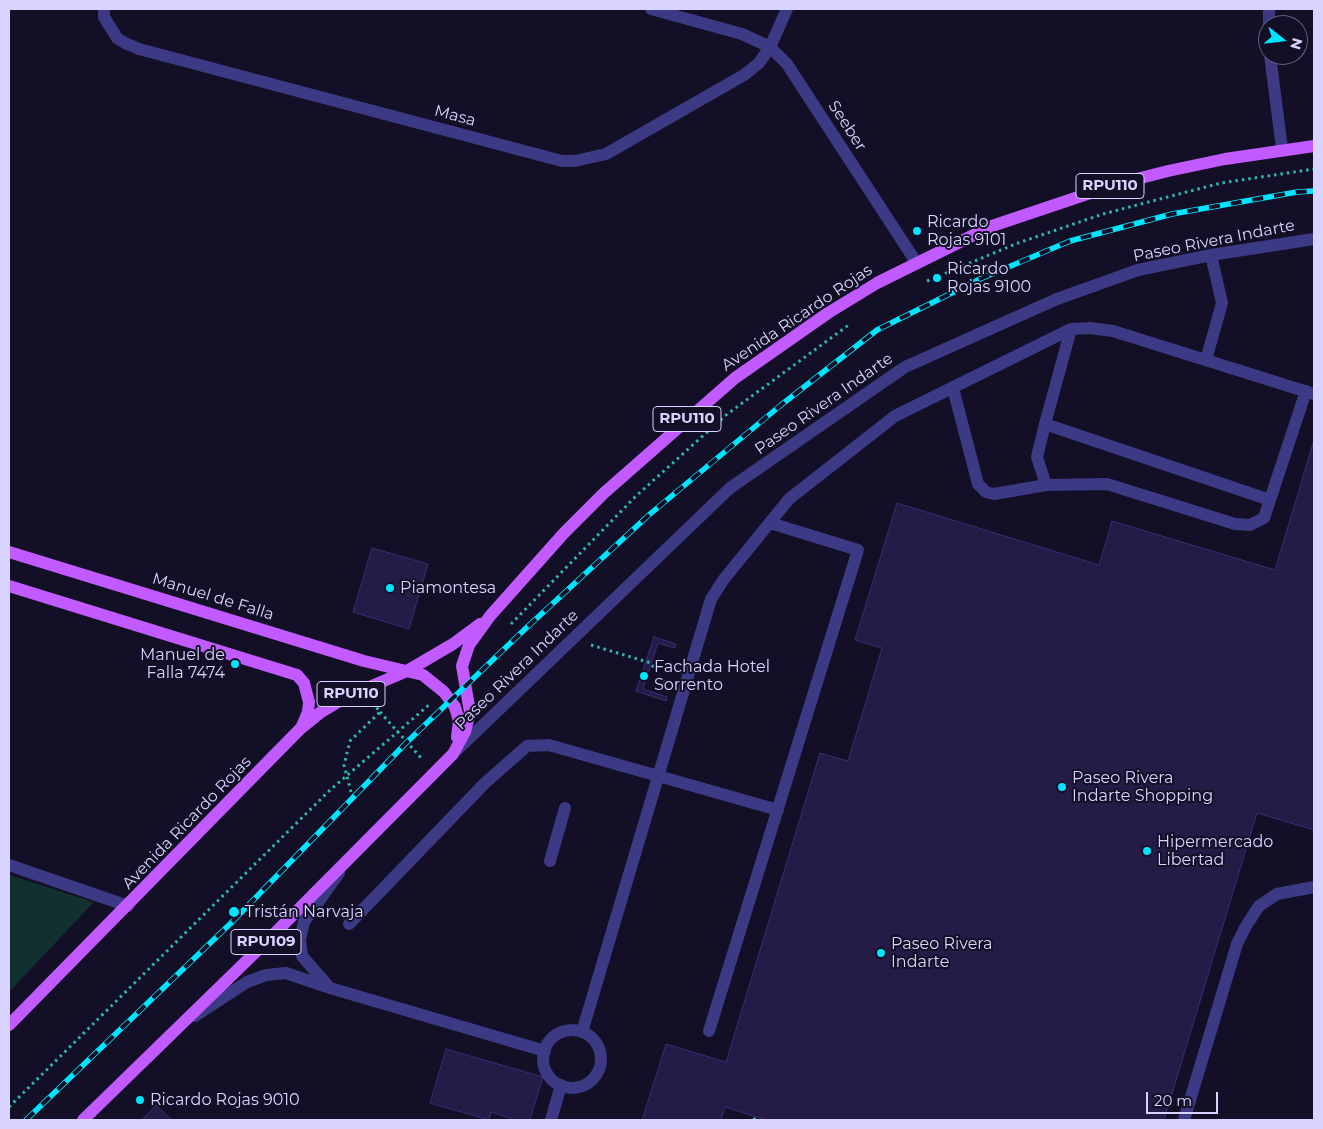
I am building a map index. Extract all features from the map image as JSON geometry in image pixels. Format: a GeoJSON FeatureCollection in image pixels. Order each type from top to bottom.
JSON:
{"type":"FeatureCollection","features":[{"type":"Feature","properties":{"kind":"main road","name":"Avenida Ricardo Rojas"},"geometry":{"type":"LineString","coordinates":[[83,1120],[434,774],[462,739],[470,712],[462,675],[465,656],[490,616],[564,533],[604,493],[735,378],[828,312],[916,262],[992,226],[1117,184],[1226,159],[1282,149],[1314,146]]}},
{"type":"Feature","properties":{"kind":"main road","name":"Manuel de Falla"},"geometry":{"type":"LineString","coordinates":[[9,552],[364,661],[407,671]]}},
{"type":"Feature","properties":{"kind":"main road"},"geometry":{"type":"LineString","coordinates":[[9,586],[297,675],[304,683],[309,702],[308,712],[300,730]]}},
{"type":"Feature","properties":{"kind":"main road","name":"Avenida Ricardo Rojas"},"geometry":{"type":"LineString","coordinates":[[9,1025],[300,730],[321,712],[364,688],[407,671],[453,644],[490,616]]}},
{"type":"Feature","properties":{"kind":"main road","name":"Avenida Ricardo Rojas"},"geometry":{"type":"LineString","coordinates":[[407,671],[423,675],[444,692],[455,707],[459,721],[457,735],[446,760]]}},
{"type":"Feature","properties":{"kind":"street","name":"Masa"},"geometry":{"type":"LineString","coordinates":[[104,9],[104,17],[111,29],[125,44],[139,49],[552,158],[575,161],[606,154],[744,75],[759,63],[770,47]]}},
{"type":"Feature","properties":{"kind":"street"},"geometry":{"type":"LineString","coordinates":[[651,9],[742,34],[770,47],[787,9]]}},
{"type":"Feature","properties":{"kind":"street","name":"Seeber"},"geometry":{"type":"LineString","coordinates":[[770,47],[787,64],[916,262]]}},
{"type":"Feature","properties":{"kind":"street"},"geometry":{"type":"LineString","coordinates":[[1271,65],[1282,149]]}},
{"type":"Feature","properties":{"kind":"street","name":"Paseo Rivera Indarte"},"geometry":{"type":"LineString","coordinates":[[446,760],[730,488],[905,367],[1056,299],[1138,270],[1211,255],[1314,238]]}},
{"type":"Feature","properties":{"kind":"street"},"geometry":{"type":"LineString","coordinates":[[1206,360],[1222,302],[1211,255]]}},
{"type":"Feature","properties":{"kind":"street"},"geometry":{"type":"LineString","coordinates":[[582,1032],[711,599],[724,579],[789,499],[895,416],[1071,329],[1090,328],[1112,331],[1310,392],[1264,518],[1250,525],[1235,524],[1107,484],[1046,485],[994,494],[986,492],[978,484],[953,388]]}},
{"type":"Feature","properties":{"kind":"street"},"geometry":{"type":"LineString","coordinates":[[1046,485],[1037,457],[1071,329]]}},
{"type":"Feature","properties":{"kind":"street"},"geometry":{"type":"LineString","coordinates":[[1046,424],[1270,500]]}},
{"type":"Feature","properties":{"kind":"street"},"geometry":{"type":"LineString","coordinates":[[709,1031],[858,550],[770,523]]}},
{"type":"Feature","properties":{"kind":"street"},"geometry":{"type":"LineString","coordinates":[[349,924],[485,783],[527,746],[550,744],[778,810]]}},
{"type":"Feature","properties":{"kind":"street"},"geometry":{"type":"LineString","coordinates":[[550,861],[565,808]]}},
{"type":"Feature","properties":{"kind":"street"},"geometry":{"type":"LineString","coordinates":[[330,988],[302,956],[300,940],[304,922],[349,859]]}},
{"type":"Feature","properties":{"kind":"street"},"geometry":{"type":"LineString","coordinates":[[9,865],[128,906]]}},
{"type":"Feature","properties":{"kind":"street"},"geometry":{"type":"LineString","coordinates":[[1184,1120],[1237,944],[1246,926],[1259,906],[1277,894],[1314,887]]}},
{"type":"Feature","properties":{"kind":"street"},"geometry":{"type":"LineString","coordinates":[[183,1023],[248,982],[266,975],[286,973],[330,988],[545,1051]]}},
{"type":"Feature","properties":{"kind":"street"},"geometry":{"type":"LineString","coordinates":[[566,1031],[582,1032],[589,1035],[599,1049],[600,1065],[592,1080],[585,1085],[577,1087],[561,1086],[548,1075],[544,1059],[545,1051],[548,1044],[559,1033],[566,1031]]}},
{"type":"Feature","properties":{"kind":"street"},"geometry":{"type":"LineString","coordinates":[[550,1120],[561,1086]]}},
{"type":"Feature","properties":{"kind":"path"},"geometry":{"type":"LineString","coordinates":[[925,282],[1018,243],[1103,214],[1220,183],[1314,169]]}},
{"type":"Feature","properties":{"kind":"path"},"geometry":{"type":"LineString","coordinates":[[509,626],[635,497],[726,415],[852,322]]}},
{"type":"Feature","properties":{"kind":"path"},"geometry":{"type":"LineString","coordinates":[[571,640],[652,663],[659,677],[671,689],[682,692]]}},
{"type":"Feature","properties":{"kind":"path"},"geometry":{"type":"LineString","coordinates":[[364,688],[380,712],[434,774]]}},
{"type":"Feature","properties":{"kind":"path"},"geometry":{"type":"LineString","coordinates":[[9,1107],[347,776],[444,692]]}},
{"type":"Feature","properties":{"kind":"path"},"geometry":{"type":"LineString","coordinates":[[351,792],[344,765],[350,741],[380,712]]}},
{"type":"Feature","properties":{"kind":"green space"},"geometry":{"type":"Polygon","coordinates":[[[9,875],[94,902],[9,992],[9,875]]]}},
{"type":"Feature","properties":{"kind":"building","name":"Paseo Rivera Indarte Shopping"},"geometry":{"type":"Polygon","coordinates":[[[1314,440],[1314,830],[1257,813],[1164,1120],[766,1120],[725,1107],[721,1120],[642,1120],[666,1044],[726,1062],[820,753],[848,761],[882,648],[855,640],[897,503],[1099,565],[1112,521],[1275,570],[1314,440]]]}},
{"type":"Feature","properties":{"kind":"building","name":"Piamontesa"},"geometry":{"type":"Polygon","coordinates":[[[372,548],[428,564],[409,629],[353,612],[372,548]]]}},
{"type":"Feature","properties":{"kind":"building","name":"Fachada Hotel Sorrento"},"geometry":{"type":"Polygon","coordinates":[[[654,637],[676,644],[675,648],[658,643],[643,689],[667,697],[666,701],[636,691],[654,637]]]}},
{"type":"Feature","properties":{"kind":"building"},"geometry":{"type":"Polygon","coordinates":[[[446,1049],[543,1077],[530,1120],[509,1120],[510,1118],[491,1112],[489,1120],[430,1103],[446,1049]]]}},
{"type":"Feature","properties":{"kind":"building"},"geometry":{"type":"Polygon","coordinates":[[[156,1105],[172,1120],[142,1120],[156,1105]]]}},
{"type":"Feature","properties":{"kind":"railway"},"geometry":{"type":"LineString","coordinates":[[26,1120],[231,923],[407,742],[524,630],[650,514],[781,405],[877,330],[980,279],[1070,241],[1172,214],[1297,192],[1314,191]]}},
{"type":"Feature","properties":{"kind":"place","name":"Ricardo Rojas 9101"},"geometry":{"type":"Point","coordinates":[917,231]}},
{"type":"Feature","properties":{"kind":"place","name":"Ricardo Rojas 9100"},"geometry":{"type":"Point","coordinates":[937,278]}},
{"type":"Feature","properties":{"kind":"place","name":"Piamontesa"},"geometry":{"type":"Point","coordinates":[390,588]}},
{"type":"Feature","properties":{"kind":"place","name":"Manuel de Falla 7474"},"geometry":{"type":"Point","coordinates":[235,664]}},
{"type":"Feature","properties":{"kind":"place","name":"Fachada Hotel Sorrento"},"geometry":{"type":"Point","coordinates":[644,676]}},
{"type":"Feature","properties":{"kind":"place","name":"Paseo Rivera Indarte Shopping"},"geometry":{"type":"Point","coordinates":[1062,787]}},
{"type":"Feature","properties":{"kind":"place","name":"Hipermercado Libertad"},"geometry":{"type":"Point","coordinates":[1147,851]}},
{"type":"Feature","properties":{"kind":"place","name":"Tristán Narvaja"},"geometry":{"type":"Point","coordinates":[234,912]}},
{"type":"Feature","properties":{"kind":"place","name":"Paseo Rivera Indarte"},"geometry":{"type":"Point","coordinates":[881,953]}},
{"type":"Feature","properties":{"kind":"place","name":"Ricardo Rojas 9010"},"geometry":{"type":"Point","coordinates":[140,1100]}}]}
